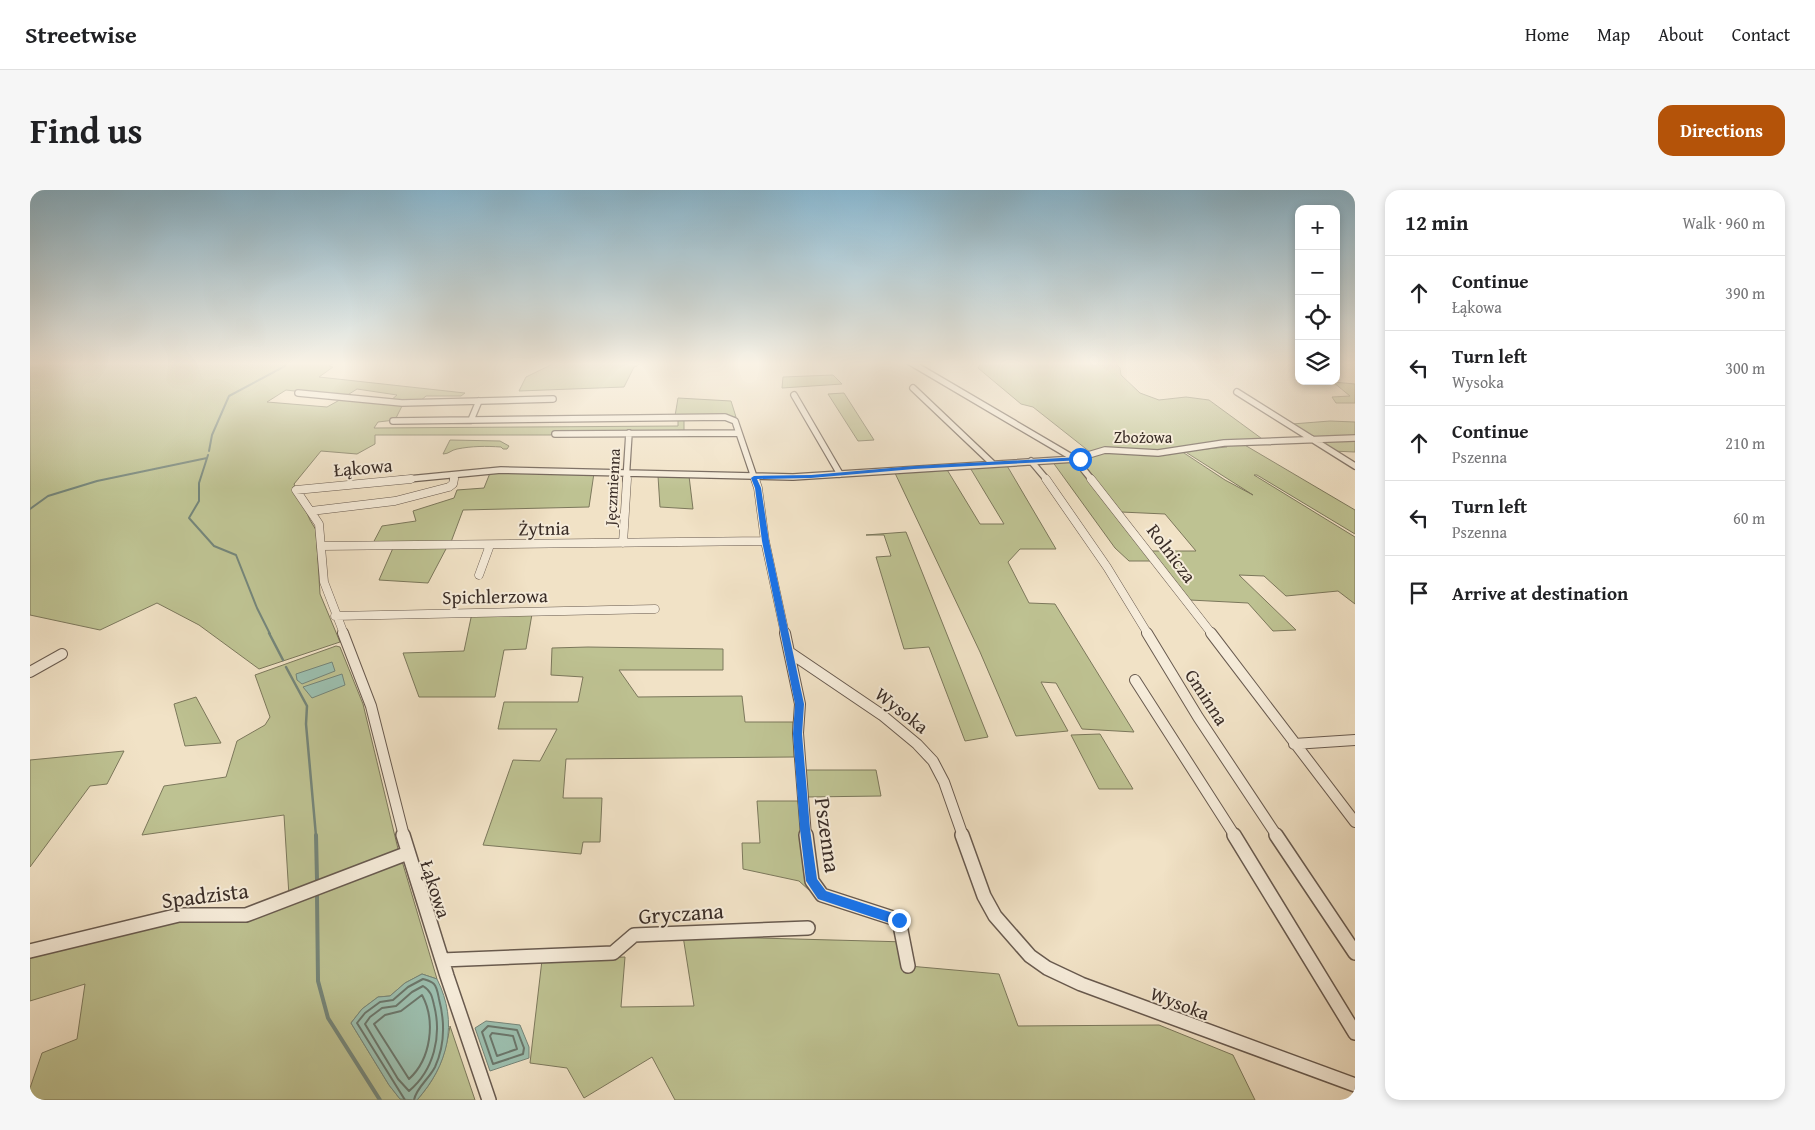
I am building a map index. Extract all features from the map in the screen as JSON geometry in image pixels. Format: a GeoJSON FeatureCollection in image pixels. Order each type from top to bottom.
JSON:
{"type":"FeatureCollection","features":[{"type":"Feature","properties":{"kind":"street"},"geometry":{"type":"LineString","coordinates":[[471,420],[478,404]]}},
{"type":"Feature","properties":{"kind":"street"},"geometry":{"type":"LineString","coordinates":[[800,404],[840,474]]}},
{"type":"Feature","properties":{"kind":"street"},"geometry":{"type":"LineString","coordinates":[[930,404],[992,463]]}},
{"type":"Feature","properties":{"kind":"street","name":"Rolnicza"},"geometry":{"type":"LineString","coordinates":[[982,404],[1075,460],[1140,540],[1355,822]]}},
{"type":"Feature","properties":{"kind":"street"},"geometry":{"type":"LineString","coordinates":[[1258,404],[1354,466]]}},
{"type":"Feature","properties":{"kind":"street"},"geometry":{"type":"LineString","coordinates":[[393,421],[725,417],[735,421],[758,488],[766,541],[789,652]]}},
{"type":"Feature","properties":{"kind":"street","name":"Jęczmienna"},"geometry":{"type":"LineString","coordinates":[[623,543],[629,433]]}},
{"type":"Feature","properties":{"kind":"street"},"geometry":{"type":"LineString","coordinates":[[555,434],[739,433]]}},
{"type":"Feature","properties":{"kind":"street","name":"Zbożowa"},"geometry":{"type":"LineString","coordinates":[[1075,460],[1105,450],[1158,453],[1224,443],[1355,438]]}},
{"type":"Feature","properties":{"kind":"street","name":"Łąkowa"},"geometry":{"type":"LineString","coordinates":[[489,1100],[408,853],[371,706],[335,616],[324,582],[319,524],[312,510],[296,490],[525,470],[754,478],[992,463],[1075,460]]}},
{"type":"Feature","properties":{"kind":"street","name":"Gminna"},"geometry":{"type":"LineString","coordinates":[[1030,461],[1042,473],[1102,560],[1198,717],[1355,953]]}},
{"type":"Feature","properties":{"kind":"street"},"geometry":{"type":"LineString","coordinates":[[312,510],[395,501],[449,488],[454,484],[454,475]]}},
{"type":"Feature","properties":{"kind":"street","name":"Żytnia"},"geometry":{"type":"LineString","coordinates":[[322,546],[766,541]]}},
{"type":"Feature","properties":{"kind":"street"},"geometry":{"type":"LineString","coordinates":[[480,575],[490,545]]}},
{"type":"Feature","properties":{"kind":"street","name":"Spichlerzowa"},"geometry":{"type":"LineString","coordinates":[[335,616],[655,609]]}},
{"type":"Feature","properties":{"kind":"street","name":"Pszenna"},"geometry":{"type":"LineString","coordinates":[[789,652],[800,704],[798,741],[805,829],[812,881],[822,895],[899,920],[908,966]]}},
{"type":"Feature","properties":{"kind":"street","name":"Wysoka"},"geometry":{"type":"LineString","coordinates":[[789,652],[882,715],[921,748],[932,760],[944,782],[984,896],[995,916],[1016,943],[1030,956],[1046,968],[1081,984],[1355,1085]]}},
{"type":"Feature","properties":{"kind":"street"},"geometry":{"type":"LineString","coordinates":[[30,672],[62,654]]}},
{"type":"Feature","properties":{"kind":"street"},"geometry":{"type":"LineString","coordinates":[[1135,680],[1217,808],[1355,1033]]}},
{"type":"Feature","properties":{"kind":"street"},"geometry":{"type":"LineString","coordinates":[[1294,744],[1355,740]]}},
{"type":"Feature","properties":{"kind":"street","name":"Spadzista"},"geometry":{"type":"LineString","coordinates":[[30,951],[179,915],[246,915],[408,853]]}},
{"type":"Feature","properties":{"kind":"street","name":"Gryczana"},"geometry":{"type":"LineString","coordinates":[[442,960],[612,952],[634,935],[808,928]]}},
{"type":"Feature","properties":{"kind":"shaded area"},"geometry":{"type":"Polygon","coordinates":[[[30,404],[297,404],[327,407],[332,404],[403,404],[395,420],[378,422],[374,428],[678,426],[678,419],[684,419],[684,432],[552,433],[551,435],[375,435],[375,444],[357,454],[321,451],[294,484],[316,530],[320,594],[340,642],[259,669],[199,625],[157,603],[100,630],[30,615],[30,404]]]}},
{"type":"Feature","properties":{"kind":"shaded area"},"geometry":{"type":"Polygon","coordinates":[[[677,404],[732,404],[736,417],[675,416],[677,404]]]}},
{"type":"Feature","properties":{"kind":"shaded area"},"geometry":{"type":"Polygon","coordinates":[[[835,404],[851,404],[874,440],[858,441],[835,404]]]}},
{"type":"Feature","properties":{"kind":"shaded area"},"geometry":{"type":"Polygon","coordinates":[[[1023,404],[1215,404],[1265,441],[1226,441],[1181,451],[1225,480],[1253,495],[1184,451],[1227,447],[1226,444],[1243,444],[1355,510],[1355,534],[1257,475],[1254,475],[1355,537],[1355,604],[1338,591],[1286,596],[1264,576],[1239,575],[1296,630],[1273,631],[1248,603],[1190,600],[1152,551],[1196,551],[1165,514],[1121,512],[1083,463],[1089,457],[1090,452],[1033,407],[1023,404]]]}},
{"type":"Feature","properties":{"kind":"shaded area"},"geometry":{"type":"Polygon","coordinates":[[[1330,421],[1355,422],[1355,437],[1316,438],[1292,424],[1330,421]]]}},
{"type":"Feature","properties":{"kind":"shaded area"},"geometry":{"type":"Polygon","coordinates":[[[1355,439],[1355,452],[1332,451],[1320,444],[1327,441],[1355,439]]]}},
{"type":"Feature","properties":{"kind":"shaded area"},"geometry":{"type":"Polygon","coordinates":[[[450,440],[500,441],[509,446],[507,449],[501,447],[468,447],[443,454],[450,440]]]}},
{"type":"Feature","properties":{"kind":"shaded area"},"geometry":{"type":"Polygon","coordinates":[[[1052,461],[1074,462],[1152,561],[1129,561],[1115,548],[1052,461]]]}},
{"type":"Feature","properties":{"kind":"shaded area"},"geometry":{"type":"Polygon","coordinates":[[[1006,464],[1056,549],[1020,549],[1008,562],[1029,603],[1055,604],[1134,732],[1082,729],[1056,683],[1041,682],[1068,731],[1016,736],[980,652],[894,471],[946,468],[980,524],[1004,524],[969,466],[1006,464]]]}},
{"type":"Feature","properties":{"kind":"shaded area"},"geometry":{"type":"Polygon","coordinates":[[[490,473],[594,473],[589,507],[463,510],[451,542],[372,545],[382,526],[416,521],[413,511],[454,498],[457,490],[484,488],[490,473]]]}},
{"type":"Feature","properties":{"kind":"shaded area"},"geometry":{"type":"Polygon","coordinates":[[[658,476],[689,476],[693,509],[660,507],[658,476]]]}},
{"type":"Feature","properties":{"kind":"shaded area"},"geometry":{"type":"Polygon","coordinates":[[[906,532],[988,737],[965,741],[929,647],[904,649],[876,557],[891,556],[884,535],[866,535],[906,532]]]}},
{"type":"Feature","properties":{"kind":"shaded area"},"geometry":{"type":"Polygon","coordinates":[[[447,547],[428,583],[379,580],[393,548],[447,547]]]}},
{"type":"Feature","properties":{"kind":"shaded area"},"geometry":{"type":"Polygon","coordinates":[[[472,613],[532,614],[526,649],[504,650],[495,697],[419,697],[403,653],[464,651],[472,613]]]}},
{"type":"Feature","properties":{"kind":"shaded area"},"geometry":{"type":"Polygon","coordinates":[[[336,646],[340,647],[363,704],[399,853],[289,896],[284,815],[142,835],[164,786],[226,777],[237,741],[265,725],[270,717],[255,675],[336,646]]]}},
{"type":"Feature","properties":{"kind":"shaded area"},"geometry":{"type":"Polygon","coordinates":[[[552,648],[723,649],[723,670],[619,670],[638,697],[742,696],[745,722],[793,722],[794,757],[566,759],[563,798],[602,798],[600,842],[583,842],[581,854],[483,845],[513,760],[540,761],[557,729],[498,729],[504,702],[578,702],[583,677],[551,675],[552,648]]]}},
{"type":"Feature","properties":{"kind":"shaded area"},"geometry":{"type":"Polygon","coordinates":[[[196,697],[221,743],[185,746],[174,704],[196,697]]]}},
{"type":"Feature","properties":{"kind":"shaded area"},"geometry":{"type":"Polygon","coordinates":[[[1100,734],[1133,789],[1099,789],[1071,735],[1100,734]]]}},
{"type":"Feature","properties":{"kind":"shaded area"},"geometry":{"type":"Polygon","coordinates":[[[124,751],[107,784],[90,786],[30,867],[30,760],[124,751]]]}},
{"type":"Feature","properties":{"kind":"shaded area"},"geometry":{"type":"Polygon","coordinates":[[[804,770],[876,770],[881,796],[807,797],[804,770]]]}},
{"type":"Feature","properties":{"kind":"shaded area"},"geometry":{"type":"Polygon","coordinates":[[[757,801],[798,801],[809,890],[799,881],[743,869],[742,843],[760,843],[757,801]]]}},
{"type":"Feature","properties":{"kind":"shaded area"},"geometry":{"type":"Polygon","coordinates":[[[402,861],[437,979],[422,974],[405,983],[390,996],[378,997],[362,1009],[351,1023],[389,1085],[400,1099],[412,1100],[30,1100],[30,1088],[42,1053],[77,1039],[85,984],[30,1001],[30,955],[171,922],[245,920],[402,861]]]}},
{"type":"Feature","properties":{"kind":"shaded area"},"geometry":{"type":"Polygon","coordinates":[[[683,936],[907,942],[909,966],[999,974],[1018,1026],[1159,1025],[1233,1055],[1255,1100],[675,1100],[652,1057],[584,1098],[567,1068],[530,1063],[542,960],[625,957],[621,1007],[694,1006],[683,936]]]}},
{"type":"Feature","properties":{"kind":"shaded area"},"geometry":{"type":"Polygon","coordinates":[[[450,1026],[475,1100],[417,1100],[440,1066],[450,1026]]]}},
{"type":"Feature","properties":{"kind":"water"},"geometry":{"type":"Polygon","coordinates":[[[332,662],[335,671],[302,684],[297,680],[296,674],[332,662]]]}},
{"type":"Feature","properties":{"kind":"water"},"geometry":{"type":"Polygon","coordinates":[[[342,674],[345,685],[312,698],[303,687],[342,674]]]}},
{"type":"Feature","properties":{"kind":"water"},"geometry":{"type":"Polygon","coordinates":[[[422,974],[437,979],[444,995],[449,1027],[447,1043],[443,1058],[428,1087],[417,1100],[400,1099],[389,1085],[351,1023],[362,1009],[378,997],[390,996],[405,983],[422,974]]]}},
{"type":"Feature","properties":{"kind":"water"},"geometry":{"type":"Polygon","coordinates":[[[486,1021],[520,1025],[529,1047],[529,1058],[490,1071],[475,1028],[486,1021]]]}},
{"type":"Feature","properties":{"kind":"waterway"},"geometry":{"type":"LineString","coordinates":[[209,451],[212,435],[225,404]]}},
{"type":"Feature","properties":{"kind":"waterway"},"geometry":{"type":"LineString","coordinates":[[208,455],[199,483],[199,501],[189,518],[214,546],[236,555],[257,608],[270,634]]}},
{"type":"Feature","properties":{"kind":"waterway"},"geometry":{"type":"LineString","coordinates":[[30,509],[48,496],[97,481],[207,458]]}},
{"type":"Feature","properties":{"kind":"waterway"},"geometry":{"type":"LineString","coordinates":[[269,633],[283,660]]}},
{"type":"Feature","properties":{"kind":"waterway"},"geometry":{"type":"LineString","coordinates":[[286,667],[307,706],[306,724],[316,836]]}},
{"type":"Feature","properties":{"kind":"waterway"},"geometry":{"type":"LineString","coordinates":[[316,835],[317,880]]}},
{"type":"Feature","properties":{"kind":"waterway"},"geometry":{"type":"LineString","coordinates":[[317,896],[318,981],[328,1018],[380,1100]]}},
{"type":"Feature","properties":{"kind":"route"},"geometry":{"type":"LineString","coordinates":[[899,920],[822,895],[812,881],[805,829],[798,734],[800,704],[766,541],[758,488],[754,478],[1080,459]]}}]}
